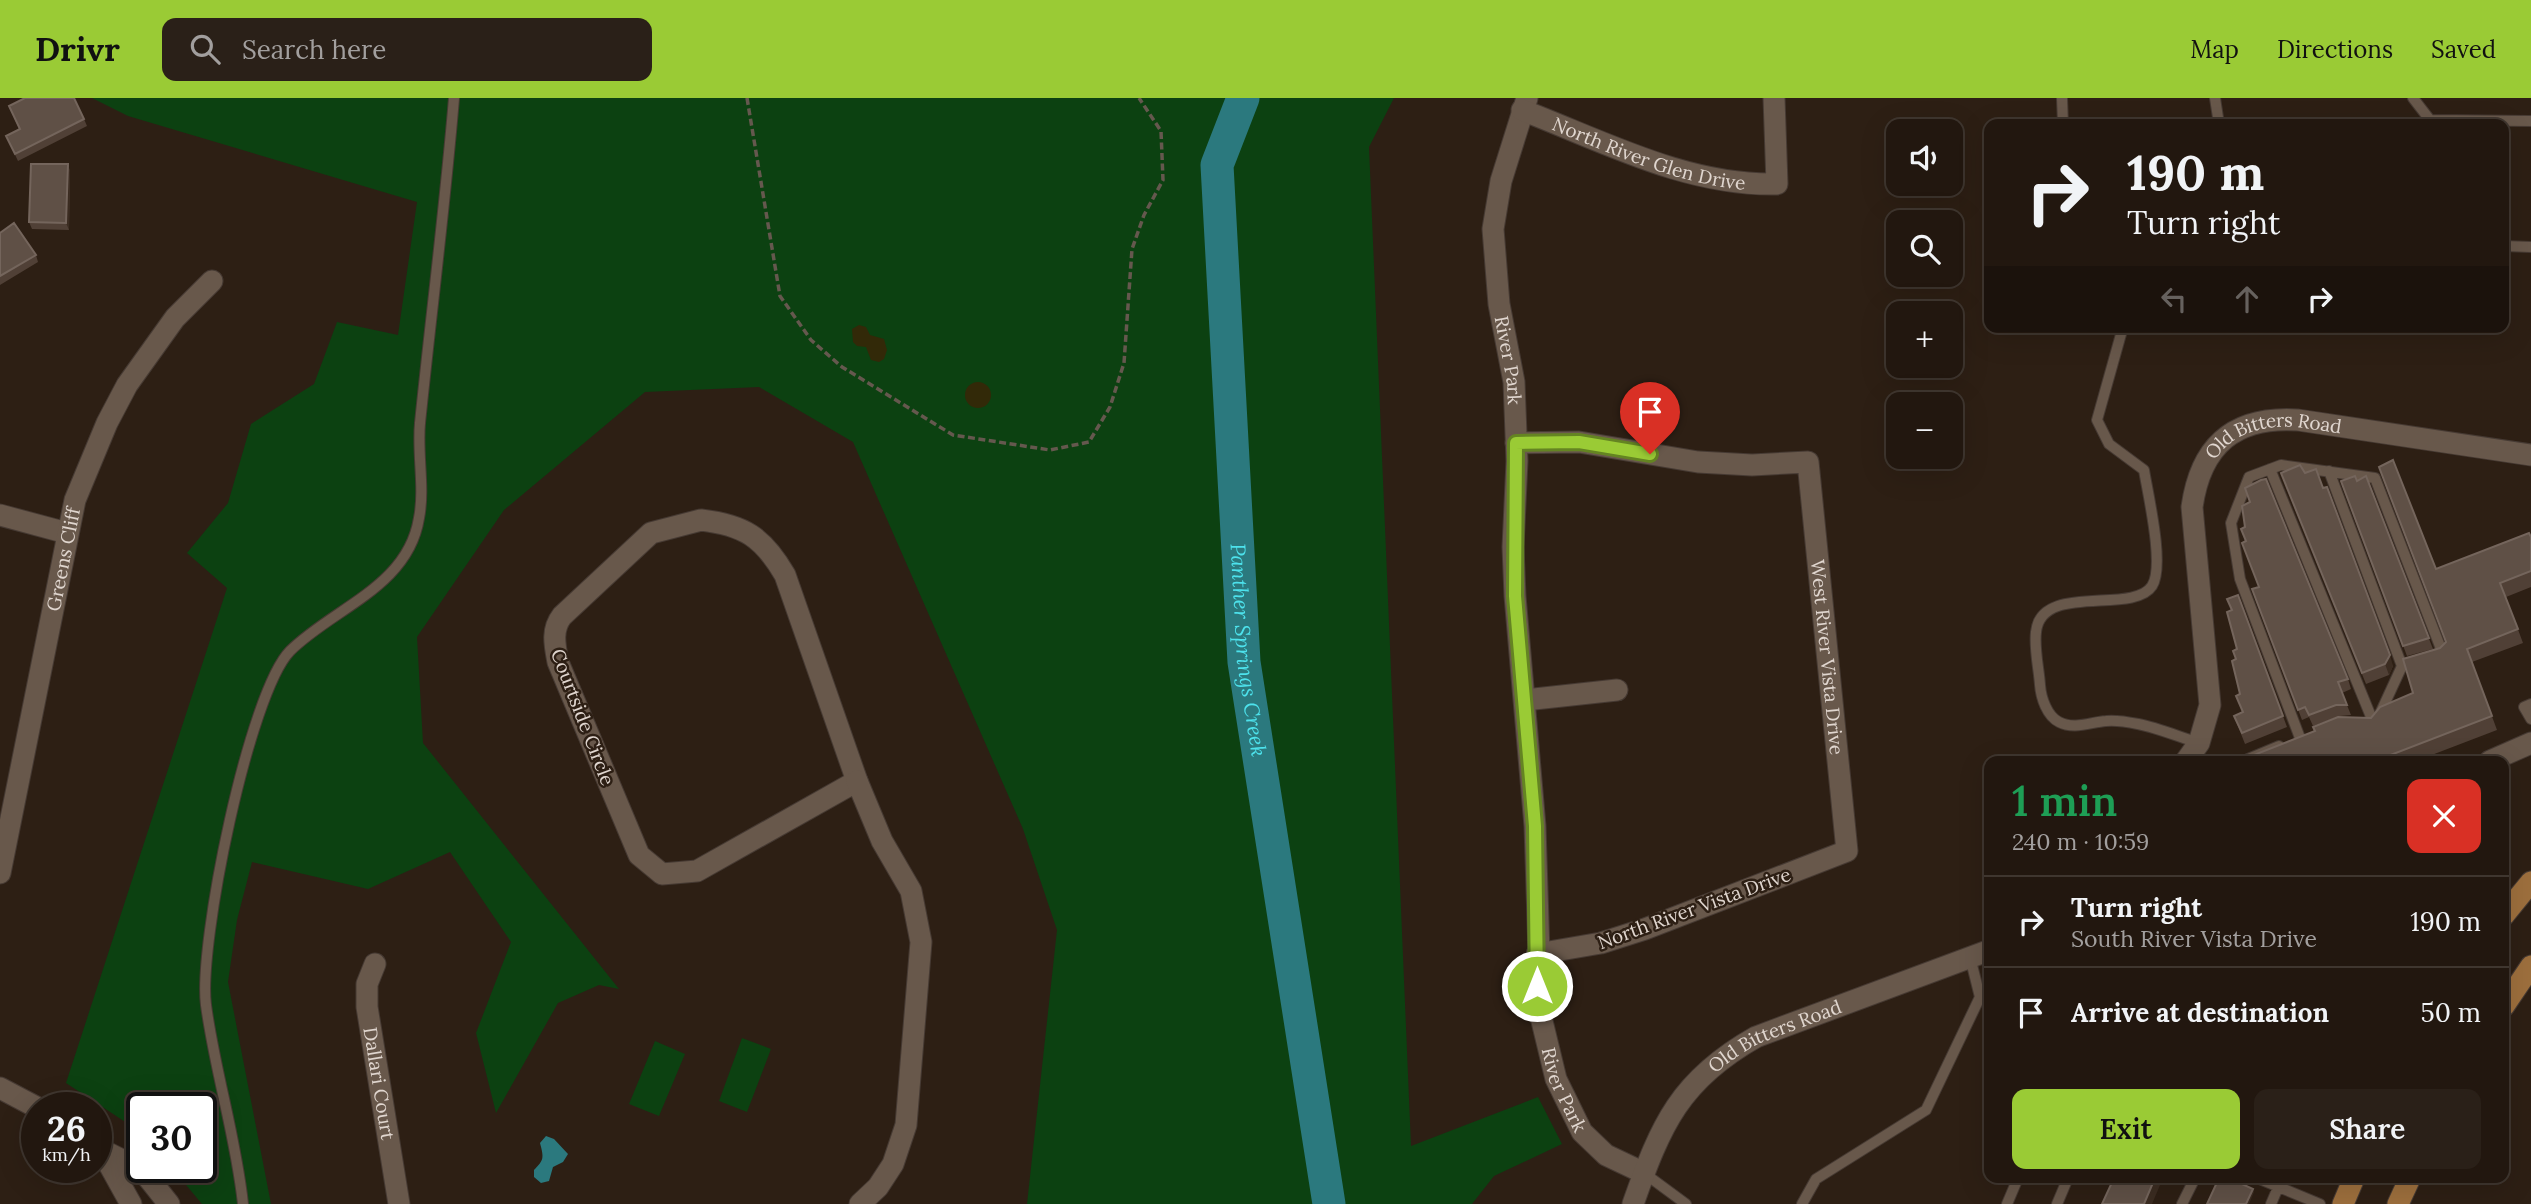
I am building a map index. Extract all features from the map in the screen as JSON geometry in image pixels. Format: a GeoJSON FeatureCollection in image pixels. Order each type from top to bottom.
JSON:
{"type":"FeatureCollection","features":[{"type":"Feature","properties":{"kind":"main road"},"geometry":{"type":"LineString","coordinates":[[2509,909],[2531,882]]}},
{"type":"Feature","properties":{"kind":"main road"},"geometry":{"type":"LineString","coordinates":[[2509,999],[2531,966]]}},
{"type":"Feature","properties":{"kind":"main road"},"geometry":{"type":"LineString","coordinates":[[2343,1204],[2352,1183]]}},
{"type":"Feature","properties":{"kind":"main road"},"geometry":{"type":"LineString","coordinates":[[2398,1204],[2408,1183]]}},
{"type":"Feature","properties":{"kind":"street","name":"North River Glen Drive"},"geometry":{"type":"LineString","coordinates":[[1525,104],[1698,177],[1746,185],[1777,184],[1774,98]]}},
{"type":"Feature","properties":{"kind":"street","name":"River Park"},"geometry":{"type":"LineString","coordinates":[[1525,104],[1501,181],[1493,229],[1499,304],[1514,382],[1515,596],[1535,826],[1541,1017],[1556,1079],[1583,1132],[1606,1155],[1644,1172]]}},
{"type":"Feature","properties":{"kind":"street","name":"Greens Cliff"},"geometry":{"type":"LineString","coordinates":[[0,873],[8,794],[67,533],[90,462],[127,385],[175,318],[212,281]]}},
{"type":"Feature","properties":{"kind":"street","name":"Old Bitters Road"},"geometry":{"type":"LineString","coordinates":[[2190,756],[2199,743],[2210,705],[2192,507],[2202,467],[2234,429],[2271,418],[2298,420],[2531,455]]}},
{"type":"Feature","properties":{"kind":"street","name":"West River Vista Drive"},"geometry":{"type":"LineString","coordinates":[[1516,443],[1579,442],[1698,462],[1752,465],[1808,463],[1847,851]]}},
{"type":"Feature","properties":{"kind":"street"},"geometry":{"type":"LineString","coordinates":[[0,515],[67,533]]}},
{"type":"Feature","properties":{"kind":"street","name":"Courtside Circle"},"geometry":{"type":"LineString","coordinates":[[857,781],[697,871],[663,874],[639,855],[617,803],[558,662],[554,642],[557,623],[651,533],[701,520],[727,523],[752,534],[771,552],[785,575],[857,781],[882,841],[911,891],[921,942],[906,1125],[893,1164],[878,1187],[860,1204]]}},
{"type":"Feature","properties":{"kind":"street"},"geometry":{"type":"LineString","coordinates":[[1525,700],[1616,690]]}},
{"type":"Feature","properties":{"kind":"street"},"geometry":{"type":"LineString","coordinates":[[2501,756],[2531,743]]}},
{"type":"Feature","properties":{"kind":"street","name":"North River Vista Drive"},"geometry":{"type":"LineString","coordinates":[[1537,954],[1601,943],[1645,929],[1847,851]]}},
{"type":"Feature","properties":{"kind":"street","name":"Old Bitters Road"},"geometry":{"type":"LineString","coordinates":[[1633,1204],[1644,1172],[1671,1113],[1698,1077],[1721,1057],[1756,1037],[1980,953]]}},
{"type":"Feature","properties":{"kind":"street","name":"Dallari Court"},"geometry":{"type":"LineString","coordinates":[[375,964],[367,984],[367,1007],[399,1204]]}},
{"type":"Feature","properties":{"kind":"street"},"geometry":{"type":"LineString","coordinates":[[0,1088],[21,1099]]}},
{"type":"Feature","properties":{"kind":"street"},"geometry":{"type":"LineString","coordinates":[[112,1156],[142,1170],[169,1204]]}},
{"type":"Feature","properties":{"kind":"street"},"geometry":{"type":"LineString","coordinates":[[112,1172],[131,1204]]}},
{"type":"Feature","properties":{"kind":"lane"},"geometry":{"type":"LineString","coordinates":[[243,1204],[206,1005],[205,966],[211,920],[252,728],[270,680],[290,651],[362,599],[404,558],[419,518],[418,444],[454,98]]}},
{"type":"Feature","properties":{"kind":"lane"},"geometry":{"type":"LineString","coordinates":[[2062,98],[2063,119]]}},
{"type":"Feature","properties":{"kind":"lane"},"geometry":{"type":"LineString","coordinates":[[2215,98],[2218,119]]}},
{"type":"Feature","properties":{"kind":"lane"},"geometry":{"type":"LineString","coordinates":[[2413,98],[2429,119]]}},
{"type":"Feature","properties":{"kind":"lane"},"geometry":{"type":"LineString","coordinates":[[2509,121],[2531,121]]}},
{"type":"Feature","properties":{"kind":"lane"},"geometry":{"type":"LineString","coordinates":[[2509,246],[2531,247]]}},
{"type":"Feature","properties":{"kind":"lane"},"geometry":{"type":"LineString","coordinates":[[2121,333],[2097,420],[2109,444],[2144,470],[2157,567],[2153,584],[2144,594],[2070,603],[2051,610],[2039,621],[2036,632],[2041,694],[2050,715],[2059,722],[2084,725],[2106,721],[2138,724],[2199,743]]}},
{"type":"Feature","properties":{"kind":"lane"},"geometry":{"type":"LineString","coordinates":[[2253,756],[2305,736],[2240,579],[2231,523],[2249,477],[2270,469],[2281,465],[2375,478],[2443,654],[2402,666],[2369,724],[2270,469]]}},
{"type":"Feature","properties":{"kind":"lane"},"geometry":{"type":"LineString","coordinates":[[2329,471],[2402,666]]}},
{"type":"Feature","properties":{"kind":"lane"},"geometry":{"type":"LineString","coordinates":[[2531,704],[2524,707],[2531,719]]}},
{"type":"Feature","properties":{"kind":"lane"},"geometry":{"type":"LineString","coordinates":[[1802,1204],[1816,1179],[1926,1110],[1980,997],[1980,953]]}},
{"type":"Feature","properties":{"kind":"lane"},"geometry":{"type":"LineString","coordinates":[[1644,1172],[1686,1204]]}},
{"type":"Feature","properties":{"kind":"lane"},"geometry":{"type":"LineString","coordinates":[[2007,1204],[2016,1183]]}},
{"type":"Feature","properties":{"kind":"lane"},"geometry":{"type":"LineString","coordinates":[[2057,1204],[2066,1183]]}},
{"type":"Feature","properties":{"kind":"lane"},"geometry":{"type":"LineString","coordinates":[[2182,1204],[2192,1183]]}},
{"type":"Feature","properties":{"kind":"lane"},"geometry":{"type":"LineString","coordinates":[[2271,1204],[2279,1183]]}},
{"type":"Feature","properties":{"kind":"lane"},"geometry":{"type":"LineString","coordinates":[[2281,1183],[2320,1204]]}},
{"type":"Feature","properties":{"kind":"path"},"geometry":{"type":"LineString","coordinates":[[747,98],[780,296],[811,340],[842,367],[954,435],[1050,450],[1089,442],[1110,407],[1124,363],[1132,249],[1144,215],[1163,180],[1161,131],[1139,98]]}},
{"type":"Feature","properties":{"kind":"green space"},"geometry":{"type":"Polygon","coordinates":[[[92,98],[1394,98],[1369,147],[1411,1146],[1538,1097],[1562,1144],[1494,1176],[1472,1204],[1027,1204],[1057,930],[1023,829],[853,442],[759,387],[645,392],[504,510],[417,637],[423,743],[619,989],[599,985],[558,1003],[496,1113],[476,1033],[511,942],[450,852],[368,889],[252,862],[237,920],[228,982],[271,1204],[202,1204],[184,1183],[217,1183],[217,1092],[126,1092],[126,1122],[112,1113],[112,1092],[80,1092],[66,1083],[227,588],[187,553],[228,503],[251,424],[314,384],[337,322],[398,335],[417,202],[128,116],[92,98]]]}},
{"type":"Feature","properties":{"kind":"green space"},"geometry":{"type":"Polygon","coordinates":[[[742,1038],[771,1049],[747,1112],[719,1101],[742,1038]]]}},
{"type":"Feature","properties":{"kind":"green space"},"geometry":{"type":"Polygon","coordinates":[[[655,1041],[685,1054],[659,1116],[629,1104],[655,1041]]]}},
{"type":"Feature","properties":{"kind":"sand"},"geometry":{"type":"Polygon","coordinates":[[[859,325],[866,327],[870,335],[884,339],[887,350],[884,359],[879,362],[871,360],[866,347],[857,346],[853,342],[852,329],[859,325]]]}},
{"type":"Feature","properties":{"kind":"sand"},"geometry":{"type":"Polygon","coordinates":[[[978,382],[987,386],[991,395],[987,404],[978,408],[969,404],[965,395],[969,386],[978,382]]]}},
{"type":"Feature","properties":{"kind":"water"},"geometry":{"type":"Polygon","coordinates":[[[546,1136],[554,1139],[568,1154],[563,1162],[553,1167],[549,1181],[541,1183],[534,1177],[534,1170],[541,1161],[540,1143],[546,1136]]]}},
{"type":"Feature","properties":{"kind":"building"},"geometry":{"type":"Polygon","coordinates":[[[25,98],[74,98],[84,119],[15,154],[6,136],[20,129],[9,106],[25,98]]]}},
{"type":"Feature","properties":{"kind":"building"},"geometry":{"type":"Polygon","coordinates":[[[31,164],[68,164],[66,223],[29,222],[31,164]]]}},
{"type":"Feature","properties":{"kind":"building"},"geometry":{"type":"Polygon","coordinates":[[[14,223],[36,255],[0,276],[0,233],[14,223]]]}},
{"type":"Feature","properties":{"kind":"building"},"geometry":{"type":"Polygon","coordinates":[[[2393,460],[2436,569],[2529,533],[2531,537],[2531,571],[2500,583],[2518,629],[2467,649],[2492,716],[2388,756],[2251,756],[2315,731],[2313,727],[2338,717],[2371,718],[2380,707],[2413,693],[2403,659],[2440,648],[2446,642],[2379,467],[2393,460]]]}},
{"type":"Feature","properties":{"kind":"building"},"geometry":{"type":"Polygon","coordinates":[[[2300,465],[2305,473],[2316,469],[2323,488],[2327,487],[2390,655],[2385,664],[2362,673],[2281,473],[2300,465]]]}},
{"type":"Feature","properties":{"kind":"building"},"geometry":{"type":"Polygon","coordinates":[[[2355,476],[2357,481],[2366,476],[2429,638],[2403,646],[2341,481],[2355,476]]]}},
{"type":"Feature","properties":{"kind":"building"},"geometry":{"type":"Polygon","coordinates":[[[2266,479],[2348,679],[2338,682],[2347,705],[2336,705],[2309,715],[2305,707],[2298,710],[2252,589],[2259,587],[2242,543],[2246,541],[2241,529],[2245,527],[2242,506],[2250,502],[2245,488],[2266,479]]]}},
{"type":"Feature","properties":{"kind":"building"},"geometry":{"type":"Polygon","coordinates":[[[2238,595],[2283,716],[2242,733],[2234,716],[2243,712],[2236,696],[2240,694],[2232,661],[2236,659],[2233,651],[2237,649],[2227,612],[2232,610],[2227,599],[2238,595]]]}},
{"type":"Feature","properties":{"kind":"building"},"geometry":{"type":"Polygon","coordinates":[[[2112,1183],[2153,1183],[2144,1204],[2102,1204],[2112,1183]]]}},
{"type":"Feature","properties":{"kind":"building"},"geometry":{"type":"Polygon","coordinates":[[[2217,1183],[2240,1183],[2253,1189],[2246,1204],[2207,1204],[2217,1183]]]}},
{"type":"Feature","properties":{"kind":"waterway","name":"Panther Springs Creek"},"geometry":{"type":"LineString","coordinates":[[1243,98],[1217,165],[1244,662],[1329,1204]]}},
{"type":"Feature","properties":{"kind":"route"},"geometry":{"type":"LineString","coordinates":[[1537,986],[1539,925],[1535,826],[1513,547],[1516,443],[1579,442],[1650,454]]}}]}
